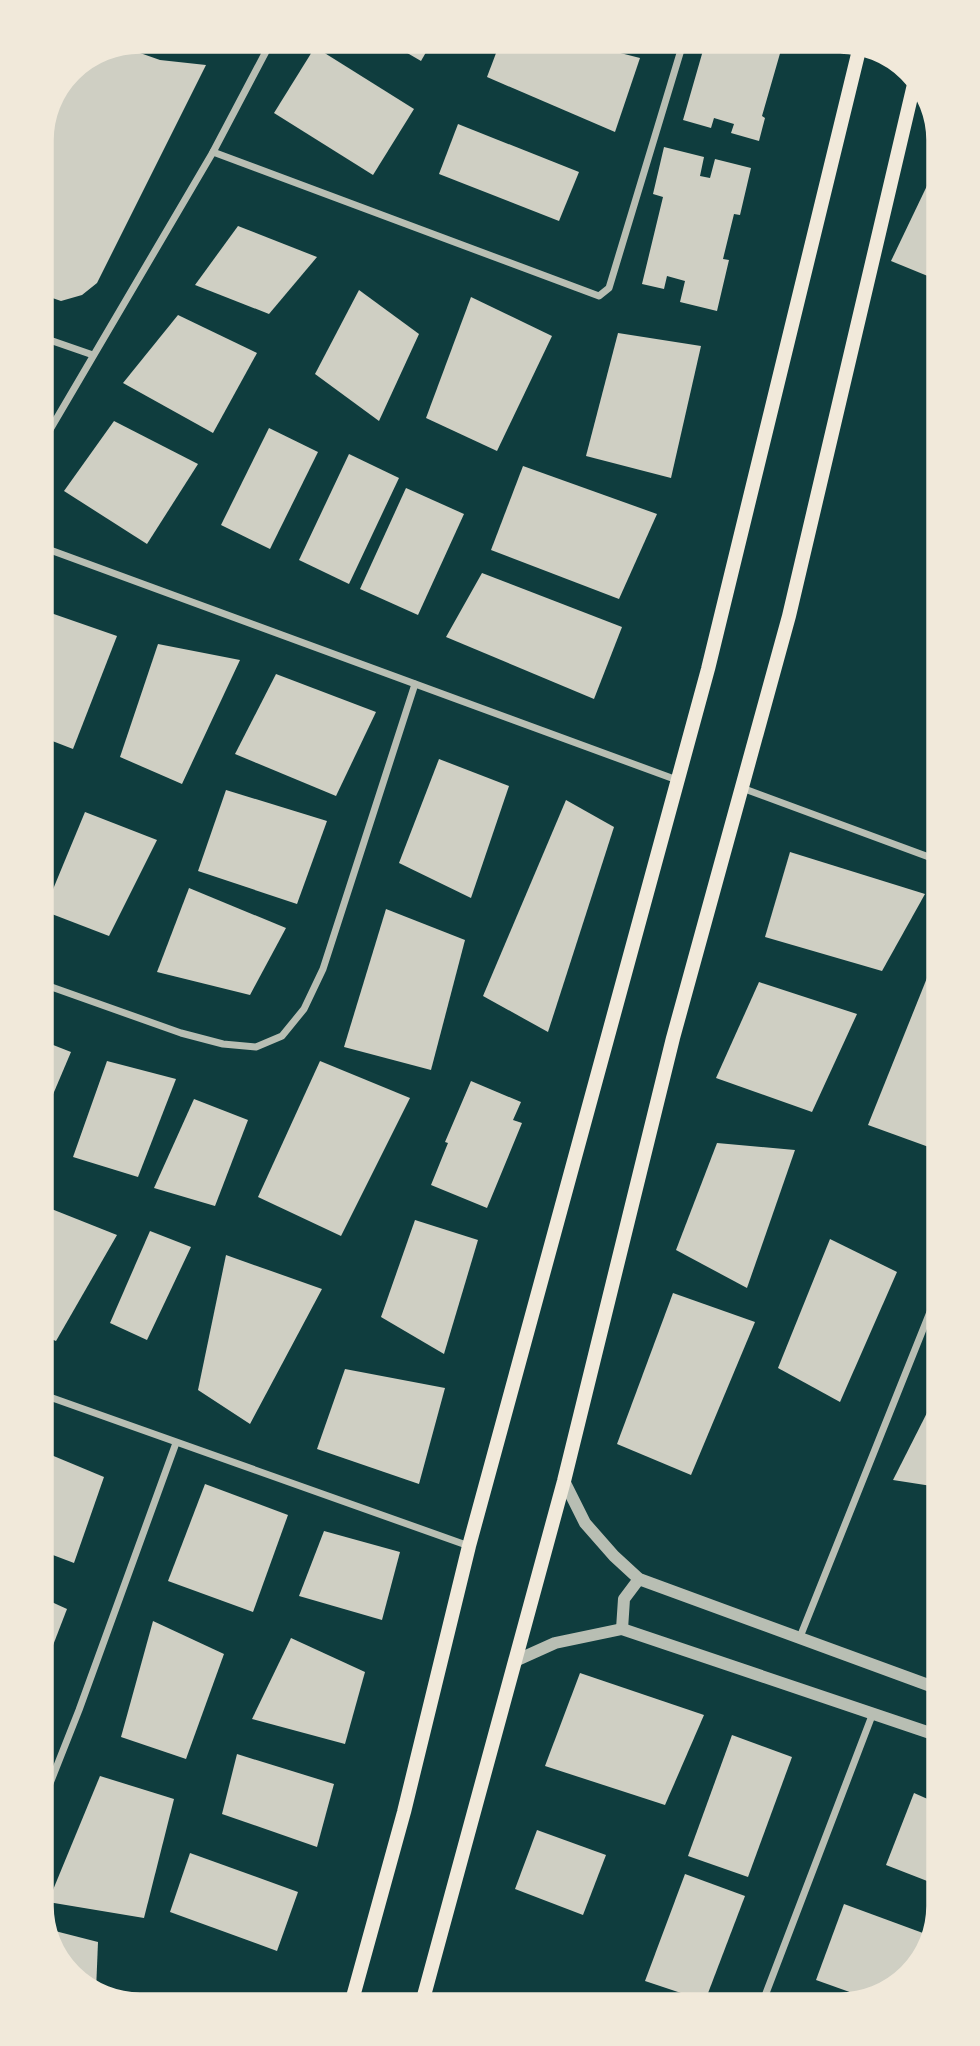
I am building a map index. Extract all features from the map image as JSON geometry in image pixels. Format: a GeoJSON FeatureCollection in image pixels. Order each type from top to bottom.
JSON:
{"type":"FeatureCollection","features":[{"type":"Feature","properties":{"kind":"main road"},"geometry":{"type":"LineString","coordinates":[[354,1993],[404,1812],[469,1546],[592,1100],[739,549],[858,54]]}},
{"type":"Feature","properties":{"kind":"main road"},"geometry":{"type":"LineString","coordinates":[[425,1993],[564,1481],[670,1051],[789,616],[912,91]]}},
{"type":"Feature","properties":{"kind":"street"},"geometry":{"type":"LineString","coordinates":[[53,425],[214,152],[266,52]]}},
{"type":"Feature","properties":{"kind":"street"},"geometry":{"type":"LineString","coordinates":[[214,152],[599,296],[609,288],[680,53]]}},
{"type":"Feature","properties":{"kind":"street"},"geometry":{"type":"LineString","coordinates":[[53,341],[93,355]]}},
{"type":"Feature","properties":{"kind":"street"},"geometry":{"type":"LineString","coordinates":[[53,551],[677,780]]}},
{"type":"Feature","properties":{"kind":"street"},"geometry":{"type":"LineString","coordinates":[[53,987],[181,1033],[223,1044],[256,1047],[282,1036],[304,1009],[323,969],[415,684]]}},
{"type":"Feature","properties":{"kind":"street"},"geometry":{"type":"LineString","coordinates":[[741,788],[928,857]]}},
{"type":"Feature","properties":{"kind":"street"},"geometry":{"type":"LineString","coordinates":[[800,1637],[928,1317]]}},
{"type":"Feature","properties":{"kind":"street"},"geometry":{"type":"LineString","coordinates":[[52,1398],[469,1546]]}},
{"type":"Feature","properties":{"kind":"street"},"geometry":{"type":"LineString","coordinates":[[52,1778],[176,1443]]}},
{"type":"Feature","properties":{"kind":"street"},"geometry":{"type":"LineString","coordinates":[[564,1481],[585,1523],[639,1579],[928,1685]]}},
{"type":"Feature","properties":{"kind":"street"},"geometry":{"type":"LineString","coordinates":[[622,1629],[624,1599],[639,1579]]}},
{"type":"Feature","properties":{"kind":"street"},"geometry":{"type":"LineString","coordinates":[[515,1661],[555,1643],[622,1629],[928,1732]]}},
{"type":"Feature","properties":{"kind":"street"},"geometry":{"type":"LineString","coordinates":[[766,1994],[873,1713]]}},
{"type":"Feature","properties":{"kind":"building"},"geometry":{"type":"Polygon","coordinates":[[[138,52],[160,60],[206,65],[97,283],[82,295],[61,301],[53,298],[53,134],[55,117],[62,101],[82,74],[96,64],[123,54],[138,52]]]}},
{"type":"Feature","properties":{"kind":"building"},"geometry":{"type":"Polygon","coordinates":[[[312,52],[323,52],[414,109],[373,175],[274,113],[312,52]]]}},
{"type":"Feature","properties":{"kind":"building"},"geometry":{"type":"Polygon","coordinates":[[[406,52],[426,52],[421,61],[406,52]]]}},
{"type":"Feature","properties":{"kind":"building"},"geometry":{"type":"Polygon","coordinates":[[[496,53],[619,53],[640,58],[615,132],[487,77],[496,53]]]}},
{"type":"Feature","properties":{"kind":"building"},"geometry":{"type":"Polygon","coordinates":[[[702,53],[780,53],[762,116],[765,118],[759,141],[731,133],[734,124],[714,118],[711,128],[683,120],[702,53]]]}},
{"type":"Feature","properties":{"kind":"building"},"geometry":{"type":"Polygon","coordinates":[[[458,124],[579,172],[559,221],[439,174],[458,124]]]}},
{"type":"Feature","properties":{"kind":"building"},"geometry":{"type":"Polygon","coordinates":[[[664,147],[704,157],[700,176],[710,178],[715,159],[751,168],[740,215],[734,214],[723,259],[729,260],[717,311],[680,302],[685,281],[667,276],[664,289],[642,284],[663,197],[653,194],[664,147]]]}},
{"type":"Feature","properties":{"kind":"building"},"geometry":{"type":"Polygon","coordinates":[[[928,184],[928,276],[891,261],[928,184]]]}},
{"type":"Feature","properties":{"kind":"building"},"geometry":{"type":"Polygon","coordinates":[[[238,226],[317,257],[269,314],[195,285],[238,226]]]}},
{"type":"Feature","properties":{"kind":"building"},"geometry":{"type":"Polygon","coordinates":[[[359,290],[419,334],[379,421],[315,374],[359,290]]]}},
{"type":"Feature","properties":{"kind":"building"},"geometry":{"type":"Polygon","coordinates":[[[471,297],[552,336],[497,451],[426,418],[471,297]]]}},
{"type":"Feature","properties":{"kind":"building"},"geometry":{"type":"Polygon","coordinates":[[[178,315],[257,353],[213,433],[123,383],[178,315]]]}},
{"type":"Feature","properties":{"kind":"building"},"geometry":{"type":"Polygon","coordinates":[[[618,333],[701,346],[671,478],[586,456],[618,333]]]}},
{"type":"Feature","properties":{"kind":"building"},"geometry":{"type":"Polygon","coordinates":[[[114,421],[198,464],[147,544],[64,491],[114,421]]]}},
{"type":"Feature","properties":{"kind":"building"},"geometry":{"type":"Polygon","coordinates":[[[269,428],[318,452],[270,549],[221,525],[269,428]]]}},
{"type":"Feature","properties":{"kind":"building"},"geometry":{"type":"Polygon","coordinates":[[[349,454],[399,478],[349,584],[299,560],[349,454]]]}},
{"type":"Feature","properties":{"kind":"building"},"geometry":{"type":"Polygon","coordinates":[[[523,466],[657,514],[619,599],[491,550],[523,466]]]}},
{"type":"Feature","properties":{"kind":"building"},"geometry":{"type":"Polygon","coordinates":[[[406,488],[464,514],[418,615],[360,589],[406,488]]]}},
{"type":"Feature","properties":{"kind":"building"},"geometry":{"type":"Polygon","coordinates":[[[482,573],[622,627],[594,699],[446,637],[482,573]]]}},
{"type":"Feature","properties":{"kind":"building"},"geometry":{"type":"Polygon","coordinates":[[[53,614],[117,636],[73,749],[53,741],[53,614]]]}},
{"type":"Feature","properties":{"kind":"building"},"geometry":{"type":"Polygon","coordinates":[[[158,644],[240,660],[182,784],[120,757],[158,644]]]}},
{"type":"Feature","properties":{"kind":"building"},"geometry":{"type":"Polygon","coordinates":[[[276,674],[376,712],[336,796],[235,754],[276,674]]]}},
{"type":"Feature","properties":{"kind":"building"},"geometry":{"type":"Polygon","coordinates":[[[439,759],[509,786],[471,898],[399,863],[439,759]]]}},
{"type":"Feature","properties":{"kind":"building"},"geometry":{"type":"Polygon","coordinates":[[[226,790],[327,821],[297,904],[198,871],[226,790]]]}},
{"type":"Feature","properties":{"kind":"building"},"geometry":{"type":"Polygon","coordinates":[[[566,800],[614,827],[548,1032],[483,996],[566,800]]]}},
{"type":"Feature","properties":{"kind":"building"},"geometry":{"type":"Polygon","coordinates":[[[85,812],[157,840],[109,936],[53,914],[53,890],[85,812]]]}},
{"type":"Feature","properties":{"kind":"building"},"geometry":{"type":"Polygon","coordinates":[[[790,852],[925,894],[882,971],[765,937],[790,852]]]}},
{"type":"Feature","properties":{"kind":"building"},"geometry":{"type":"Polygon","coordinates":[[[189,888],[286,928],[250,995],[157,972],[189,888]]]}},
{"type":"Feature","properties":{"kind":"building"},"geometry":{"type":"Polygon","coordinates":[[[386,909],[465,940],[431,1070],[344,1047],[386,909]]]}},
{"type":"Feature","properties":{"kind":"building"},"geometry":{"type":"Polygon","coordinates":[[[928,975],[928,1147],[868,1125],[928,975]]]}},
{"type":"Feature","properties":{"kind":"building"},"geometry":{"type":"Polygon","coordinates":[[[759,982],[857,1014],[812,1112],[716,1078],[759,982]]]}},
{"type":"Feature","properties":{"kind":"building"},"geometry":{"type":"Polygon","coordinates":[[[52,1045],[71,1052],[52,1096],[52,1045]]]}},
{"type":"Feature","properties":{"kind":"building"},"geometry":{"type":"Polygon","coordinates":[[[107,1061],[176,1079],[138,1177],[73,1157],[107,1061]]]}},
{"type":"Feature","properties":{"kind":"building"},"geometry":{"type":"Polygon","coordinates":[[[320,1061],[410,1098],[341,1236],[258,1197],[320,1061]]]}},
{"type":"Feature","properties":{"kind":"building"},"geometry":{"type":"Polygon","coordinates":[[[471,1081],[521,1102],[513,1120],[522,1123],[487,1208],[431,1185],[448,1143],[445,1142],[471,1081]]]}},
{"type":"Feature","properties":{"kind":"building"},"geometry":{"type":"Polygon","coordinates":[[[194,1099],[248,1120],[215,1206],[154,1188],[194,1099]]]}},
{"type":"Feature","properties":{"kind":"building"},"geometry":{"type":"Polygon","coordinates":[[[717,1143],[795,1150],[747,1288],[676,1250],[717,1143]]]}},
{"type":"Feature","properties":{"kind":"building"},"geometry":{"type":"Polygon","coordinates":[[[52,1209],[117,1235],[56,1341],[52,1339],[52,1209]]]}},
{"type":"Feature","properties":{"kind":"building"},"geometry":{"type":"Polygon","coordinates":[[[415,1220],[478,1240],[444,1354],[381,1317],[415,1220]]]}},
{"type":"Feature","properties":{"kind":"building"},"geometry":{"type":"Polygon","coordinates":[[[150,1231],[191,1247],[147,1340],[110,1323],[150,1231]]]}},
{"type":"Feature","properties":{"kind":"building"},"geometry":{"type":"Polygon","coordinates":[[[830,1239],[897,1272],[840,1402],[778,1368],[830,1239]]]}},
{"type":"Feature","properties":{"kind":"building"},"geometry":{"type":"Polygon","coordinates":[[[226,1255],[322,1289],[250,1424],[198,1390],[226,1255]]]}},
{"type":"Feature","properties":{"kind":"building"},"geometry":{"type":"Polygon","coordinates":[[[673,1293],[755,1322],[691,1475],[617,1444],[673,1293]]]}},
{"type":"Feature","properties":{"kind":"building"},"geometry":{"type":"Polygon","coordinates":[[[345,1369],[445,1388],[419,1484],[317,1449],[345,1369]]]}},
{"type":"Feature","properties":{"kind":"building"},"geometry":{"type":"Polygon","coordinates":[[[928,1411],[928,1485],[893,1480],[928,1411]]]}},
{"type":"Feature","properties":{"kind":"building"},"geometry":{"type":"Polygon","coordinates":[[[52,1455],[104,1477],[74,1563],[52,1555],[52,1455]]]}},
{"type":"Feature","properties":{"kind":"building"},"geometry":{"type":"Polygon","coordinates":[[[205,1484],[288,1515],[253,1612],[168,1581],[205,1484]]]}},
{"type":"Feature","properties":{"kind":"building"},"geometry":{"type":"Polygon","coordinates":[[[324,1531],[400,1552],[382,1620],[299,1596],[324,1531]]]}},
{"type":"Feature","properties":{"kind":"building"},"geometry":{"type":"Polygon","coordinates":[[[52,1602],[67,1609],[52,1647],[52,1602]]]}},
{"type":"Feature","properties":{"kind":"building"},"geometry":{"type":"Polygon","coordinates":[[[153,1621],[224,1654],[186,1759],[121,1737],[153,1621]]]}},
{"type":"Feature","properties":{"kind":"building"},"geometry":{"type":"Polygon","coordinates":[[[291,1638],[365,1672],[345,1744],[252,1719],[291,1638]]]}},
{"type":"Feature","properties":{"kind":"building"},"geometry":{"type":"Polygon","coordinates":[[[580,1673],[704,1715],[665,1805],[545,1766],[580,1673]]]}},
{"type":"Feature","properties":{"kind":"building"},"geometry":{"type":"Polygon","coordinates":[[[732,1735],[792,1757],[748,1877],[688,1856],[732,1735]]]}},
{"type":"Feature","properties":{"kind":"building"},"geometry":{"type":"Polygon","coordinates":[[[237,1754],[334,1784],[317,1847],[222,1814],[237,1754]]]}},
{"type":"Feature","properties":{"kind":"building"},"geometry":{"type":"Polygon","coordinates":[[[100,1776],[174,1799],[144,1918],[52,1903],[52,1892],[100,1776]]]}},
{"type":"Feature","properties":{"kind":"building"},"geometry":{"type":"Polygon","coordinates":[[[914,1793],[928,1799],[928,1881],[886,1865],[914,1793]]]}},
{"type":"Feature","properties":{"kind":"building"},"geometry":{"type":"Polygon","coordinates":[[[537,1830],[606,1855],[583,1915],[515,1889],[537,1830]]]}},
{"type":"Feature","properties":{"kind":"building"},"geometry":{"type":"Polygon","coordinates":[[[190,1853],[298,1892],[277,1951],[170,1912],[190,1853]]]}},
{"type":"Feature","properties":{"kind":"building"},"geometry":{"type":"Polygon","coordinates":[[[685,1874],[745,1896],[708,1994],[683,1994],[645,1981],[685,1874]]]}},
{"type":"Feature","properties":{"kind":"building"},"geometry":{"type":"Polygon","coordinates":[[[844,1904],[923,1933],[913,1955],[902,1968],[873,1987],[851,1993],[816,1980],[844,1904]]]}},
{"type":"Feature","properties":{"kind":"building"},"geometry":{"type":"Polygon","coordinates":[[[57,1931],[98,1942],[96,1982],[78,1968],[64,1950],[57,1931]]]}}]}
